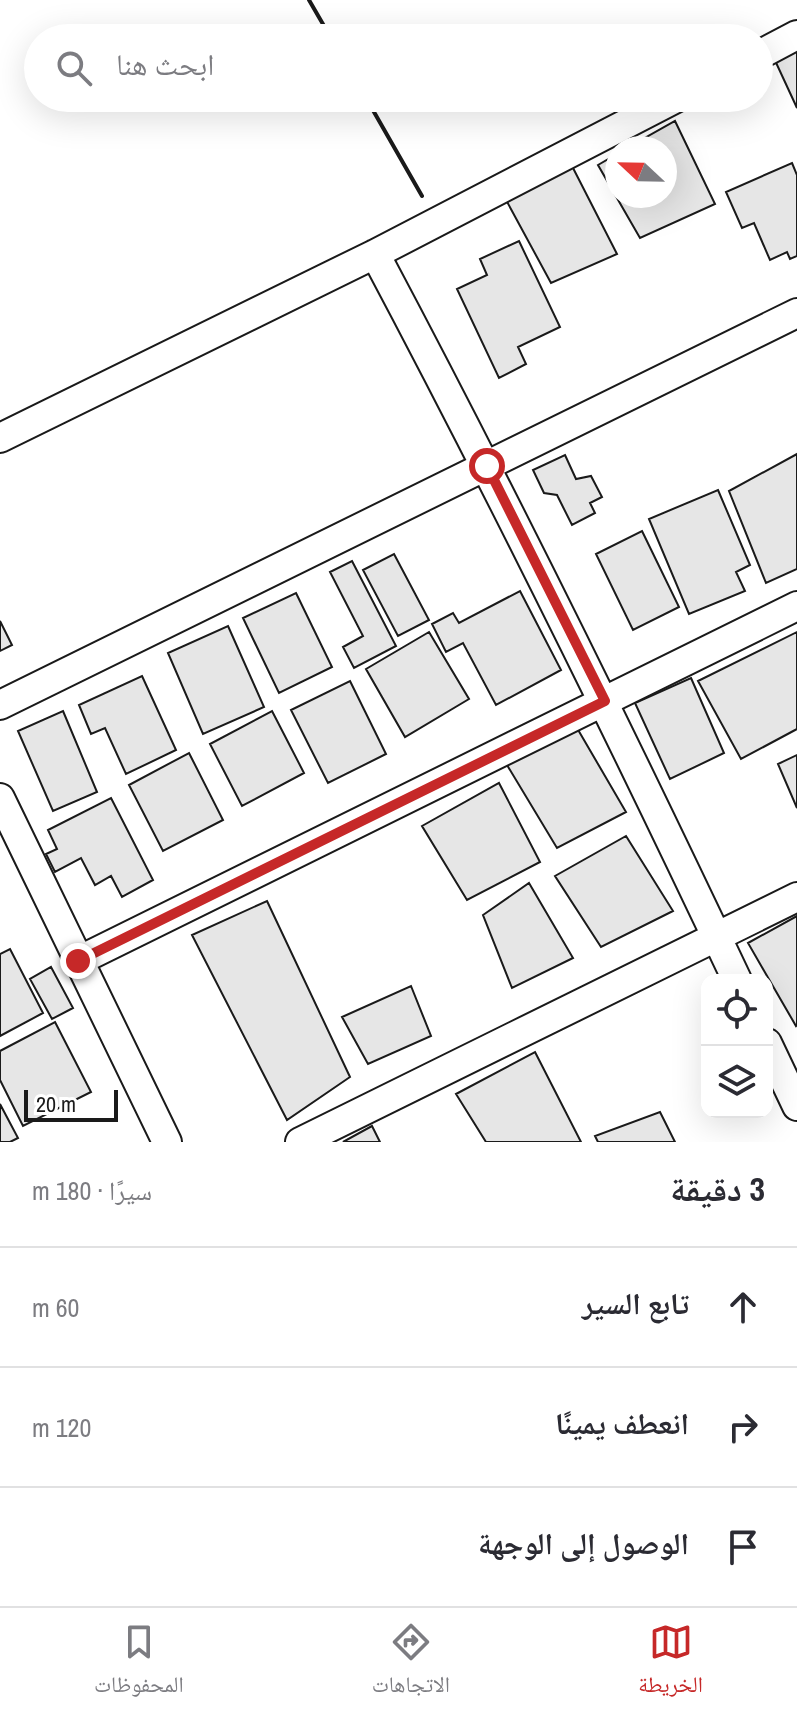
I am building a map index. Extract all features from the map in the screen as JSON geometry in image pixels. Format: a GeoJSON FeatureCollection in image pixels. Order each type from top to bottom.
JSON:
{"type":"FeatureCollection","features":[{"type":"Feature","properties":{"kind":"street"},"geometry":{"type":"LineString","coordinates":[[773,48],[797,35]]}},
{"type":"Feature","properties":{"kind":"street"},"geometry":{"type":"LineString","coordinates":[[0,438],[375,254],[649,112]]}},
{"type":"Feature","properties":{"kind":"street"},"geometry":{"type":"LineString","coordinates":[[375,254],[487,466],[605,701],[734,974]]}},
{"type":"Feature","properties":{"kind":"street"},"geometry":{"type":"LineString","coordinates":[[0,705],[797,313]]}},
{"type":"Feature","properties":{"kind":"street"},"geometry":{"type":"LineString","coordinates":[[78,961],[797,606]]}},
{"type":"Feature","properties":{"kind":"street"},"geometry":{"type":"LineString","coordinates":[[0,798],[167,1142]]}},
{"type":"Feature","properties":{"kind":"street"},"geometry":{"type":"LineString","coordinates":[[300,1142],[797,897]]}},
{"type":"Feature","properties":{"kind":"street"},"geometry":{"type":"LineString","coordinates":[[768,1046],[797,1106]]}},
{"type":"Feature","properties":{"kind":"building"},"geometry":{"type":"Polygon","coordinates":[[[797,42],[797,108],[773,56],[797,42]]]}},
{"type":"Feature","properties":{"kind":"building"},"geometry":{"type":"Polygon","coordinates":[[[675,121],[715,204],[640,238],[623,208],[677,208],[677,136],[648,136],[675,121]]]}},
{"type":"Feature","properties":{"kind":"building"},"geometry":{"type":"Polygon","coordinates":[[[605,161],[605,177],[598,165],[605,161]]]}},
{"type":"Feature","properties":{"kind":"building"},"geometry":{"type":"Polygon","coordinates":[[[792,163],[797,175],[797,256],[790,259],[787,252],[770,260],[754,223],[742,228],[726,192],[792,163]]]}},
{"type":"Feature","properties":{"kind":"building"},"geometry":{"type":"Polygon","coordinates":[[[572,166],[617,254],[551,283],[505,198],[572,166]]]}},
{"type":"Feature","properties":{"kind":"building"},"geometry":{"type":"Polygon","coordinates":[[[519,241],[560,327],[518,347],[526,364],[499,378],[457,289],[487,275],[480,259],[519,241]]]}},
{"type":"Feature","properties":{"kind":"building"},"geometry":{"type":"Polygon","coordinates":[[[797,454],[797,569],[766,583],[729,491],[797,454]]]}},
{"type":"Feature","properties":{"kind":"building"},"geometry":{"type":"Polygon","coordinates":[[[565,455],[576,479],[591,476],[602,497],[590,503],[595,513],[572,525],[557,495],[544,493],[533,470],[565,455]]]}},
{"type":"Feature","properties":{"kind":"building"},"geometry":{"type":"Polygon","coordinates":[[[718,490],[750,565],[736,572],[745,591],[689,614],[649,519],[718,490]]]}},
{"type":"Feature","properties":{"kind":"building"},"geometry":{"type":"Polygon","coordinates":[[[642,531],[679,607],[633,630],[596,554],[642,531]]]}},
{"type":"Feature","properties":{"kind":"building"},"geometry":{"type":"Polygon","coordinates":[[[394,554],[429,620],[398,636],[363,570],[394,554]]]}},
{"type":"Feature","properties":{"kind":"building"},"geometry":{"type":"Polygon","coordinates":[[[352,561],[396,646],[354,668],[343,647],[363,636],[330,572],[352,561]]]}},
{"type":"Feature","properties":{"kind":"building"},"geometry":{"type":"Polygon","coordinates":[[[520,591],[561,670],[496,705],[463,643],[446,652],[432,624],[453,613],[459,623],[520,591]]]}},
{"type":"Feature","properties":{"kind":"building"},"geometry":{"type":"Polygon","coordinates":[[[296,593],[332,667],[279,693],[243,618],[296,593]]]}},
{"type":"Feature","properties":{"kind":"building"},"geometry":{"type":"Polygon","coordinates":[[[0,621],[12,645],[0,651],[0,621]]]}},
{"type":"Feature","properties":{"kind":"building"},"geometry":{"type":"Polygon","coordinates":[[[228,626],[264,707],[203,734],[168,653],[228,626]]]}},
{"type":"Feature","properties":{"kind":"building"},"geometry":{"type":"Polygon","coordinates":[[[429,632],[469,699],[405,737],[366,669],[429,632]]]}},
{"type":"Feature","properties":{"kind":"building"},"geometry":{"type":"Polygon","coordinates":[[[797,632],[797,729],[741,759],[698,681],[797,632]]]}},
{"type":"Feature","properties":{"kind":"building"},"geometry":{"type":"Polygon","coordinates":[[[142,676],[176,750],[126,774],[105,728],[91,734],[79,705],[142,676]]]}},
{"type":"Feature","properties":{"kind":"building"},"geometry":{"type":"Polygon","coordinates":[[[691,678],[724,753],[670,779],[635,703],[691,678]]]}},
{"type":"Feature","properties":{"kind":"building"},"geometry":{"type":"Polygon","coordinates":[[[350,681],[386,754],[328,783],[291,710],[350,681]]]}},
{"type":"Feature","properties":{"kind":"building"},"geometry":{"type":"Polygon","coordinates":[[[63,711],[97,792],[53,811],[18,731],[63,711]]]}},
{"type":"Feature","properties":{"kind":"building"},"geometry":{"type":"Polygon","coordinates":[[[272,711],[304,773],[242,806],[210,744],[272,711]]]}},
{"type":"Feature","properties":{"kind":"building"},"geometry":{"type":"Polygon","coordinates":[[[577,728],[626,812],[557,848],[507,765],[577,728]]]}},
{"type":"Feature","properties":{"kind":"building"},"geometry":{"type":"Polygon","coordinates":[[[189,753],[223,820],[163,851],[129,785],[189,753]]]}},
{"type":"Feature","properties":{"kind":"building"},"geometry":{"type":"Polygon","coordinates":[[[797,755],[797,808],[778,764],[797,755]]]}},
{"type":"Feature","properties":{"kind":"building"},"geometry":{"type":"Polygon","coordinates":[[[499,783],[540,862],[467,900],[422,826],[499,783]]]}},
{"type":"Feature","properties":{"kind":"building"},"geometry":{"type":"Polygon","coordinates":[[[111,798],[153,880],[122,897],[111,876],[95,885],[81,858],[55,872],[46,854],[57,849],[48,830],[111,798]]]}},
{"type":"Feature","properties":{"kind":"building"},"geometry":{"type":"Polygon","coordinates":[[[626,836],[673,911],[601,947],[555,876],[626,836]]]}},
{"type":"Feature","properties":{"kind":"building"},"geometry":{"type":"Polygon","coordinates":[[[529,883],[573,958],[512,988],[483,915],[529,883]]]}},
{"type":"Feature","properties":{"kind":"building"},"geometry":{"type":"Polygon","coordinates":[[[267,901],[350,1077],[287,1120],[192,935],[267,901]]]}},
{"type":"Feature","properties":{"kind":"building"},"geometry":{"type":"Polygon","coordinates":[[[797,916],[796,1026],[773,986],[773,974],[766,974],[748,943],[797,916]]]}},
{"type":"Feature","properties":{"kind":"building"},"geometry":{"type":"Polygon","coordinates":[[[10,949],[43,1013],[0,1036],[0,954],[10,949]]]}},
{"type":"Feature","properties":{"kind":"building"},"geometry":{"type":"Polygon","coordinates":[[[51,967],[73,1008],[52,1019],[30,979],[51,967]]]}},
{"type":"Feature","properties":{"kind":"building"},"geometry":{"type":"Polygon","coordinates":[[[411,986],[431,1036],[368,1064],[342,1017],[411,986]]]}},
{"type":"Feature","properties":{"kind":"building"},"geometry":{"type":"Polygon","coordinates":[[[55,1022],[91,1092],[23,1126],[0,1080],[0,1051],[55,1022]]]}},
{"type":"Feature","properties":{"kind":"building"},"geometry":{"type":"Polygon","coordinates":[[[535,1052],[581,1142],[486,1142],[456,1094],[535,1052]]]}},
{"type":"Feature","properties":{"kind":"building"},"geometry":{"type":"Polygon","coordinates":[[[0,1104],[18,1138],[10,1142],[0,1142],[0,1104]]]}},
{"type":"Feature","properties":{"kind":"building"},"geometry":{"type":"Polygon","coordinates":[[[660,1112],[675,1142],[598,1142],[595,1136],[660,1112]]]}},
{"type":"Feature","properties":{"kind":"building"},"geometry":{"type":"Polygon","coordinates":[[[372,1126],[380,1142],[343,1142],[372,1126]]]}},
{"type":"Feature","properties":{"kind":"wall"},"geometry":{"type":"LineString","coordinates":[[309,0],[323,24]]}},
{"type":"Feature","properties":{"kind":"wall"},"geometry":{"type":"LineString","coordinates":[[374,112],[422,196]]}},
{"type":"Feature","properties":{"kind":"route"},"geometry":{"type":"LineString","coordinates":[[78,961],[605,701],[487,466]]}}]}
